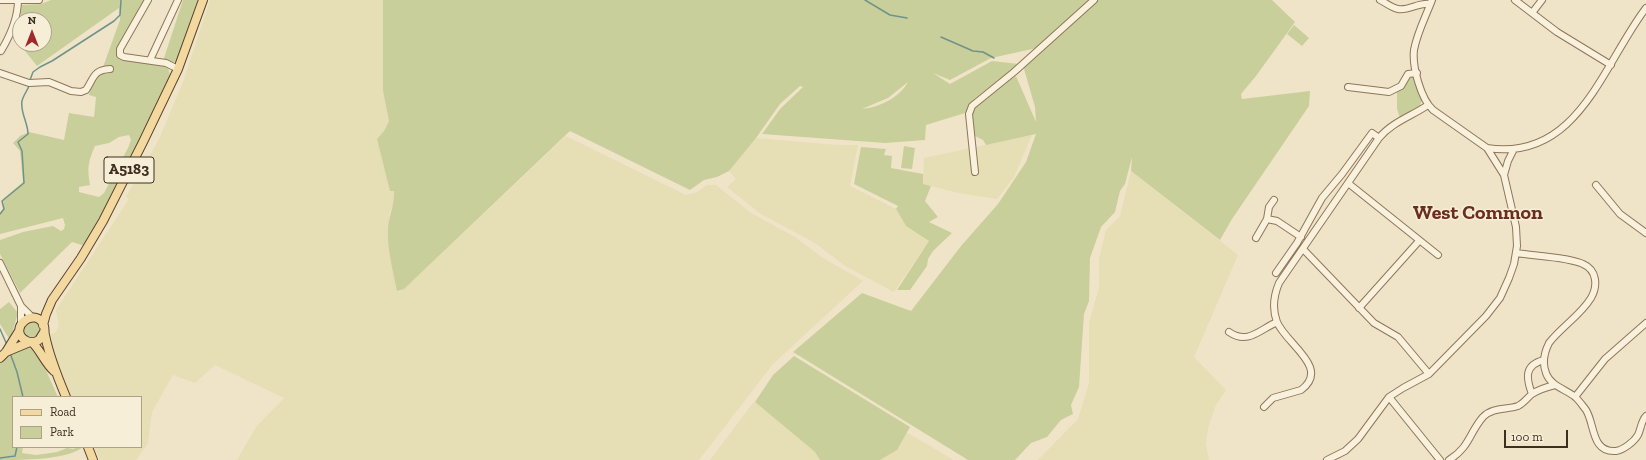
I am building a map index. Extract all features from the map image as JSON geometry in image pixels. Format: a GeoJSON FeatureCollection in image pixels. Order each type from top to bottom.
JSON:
{"type":"FeatureCollection","features":[{"type":"Feature","properties":{"kind":"main road","name":"A5183"},"geometry":{"type":"LineString","coordinates":[[44,328],[46,314],[52,300],[81,258],[103,221],[144,142],[178,69],[203,0]]}},
{"type":"Feature","properties":{"kind":"main road","name":"A5183"},"geometry":{"type":"LineString","coordinates":[[32,317],[52,300]]}},
{"type":"Feature","properties":{"kind":"main road"},"geometry":{"type":"LineString","coordinates":[[7,351],[24,320],[32,317],[38,319],[44,328],[47,344],[55,366],[55,372],[66,396]]}},
{"type":"Feature","properties":{"kind":"main road"},"geometry":{"type":"LineString","coordinates":[[20,328],[22,337],[26,341],[31,342],[42,353],[50,368],[55,372]]}},
{"type":"Feature","properties":{"kind":"main road"},"geometry":{"type":"LineString","coordinates":[[7,351],[39,340],[44,328]]}},
{"type":"Feature","properties":{"kind":"main road"},"geometry":{"type":"LineString","coordinates":[[88,448],[93,460]]}},
{"type":"Feature","properties":{"kind":"street"},"geometry":{"type":"LineString","coordinates":[[0,0],[39,0]]}},
{"type":"Feature","properties":{"kind":"street"},"geometry":{"type":"LineString","coordinates":[[1,51],[11,32],[16,15],[18,0]]}},
{"type":"Feature","properties":{"kind":"street"},"geometry":{"type":"LineString","coordinates":[[148,0],[120,51],[120,55],[124,57],[166,63],[178,69]]}},
{"type":"Feature","properties":{"kind":"street"},"geometry":{"type":"LineString","coordinates":[[150,60],[178,0]]}},
{"type":"Feature","properties":{"kind":"street"},"geometry":{"type":"LineString","coordinates":[[975,172],[969,114],[972,106],[1014,72],[1094,0]]}},
{"type":"Feature","properties":{"kind":"street"},"geometry":{"type":"LineString","coordinates":[[1380,0],[1398,9],[1431,2]]}},
{"type":"Feature","properties":{"kind":"street"},"geometry":{"type":"LineString","coordinates":[[1515,0],[1568,40],[1611,65]]}},
{"type":"Feature","properties":{"kind":"street"},"geometry":{"type":"LineString","coordinates":[[1532,13],[1542,0]]}},
{"type":"Feature","properties":{"kind":"street"},"geometry":{"type":"LineString","coordinates":[[1327,460],[1345,451],[1358,439],[1389,397],[1429,374],[1493,308],[1508,283],[1516,254],[1516,227],[1504,175],[1487,148],[1428,105],[1420,87],[1414,58],[1414,49],[1431,2]]}},
{"type":"Feature","properties":{"kind":"street"},"geometry":{"type":"LineString","coordinates":[[1487,148],[1514,149],[1535,144],[1547,139],[1573,118],[1586,104],[1637,20],[1646,8]]}},
{"type":"Feature","properties":{"kind":"street"},"geometry":{"type":"LineString","coordinates":[[0,73],[30,83],[49,82],[65,90],[81,92],[86,90],[93,77],[99,71],[110,69]]}},
{"type":"Feature","properties":{"kind":"street"},"geometry":{"type":"LineString","coordinates":[[1348,87],[1389,92],[1401,86],[1408,74],[1417,73]]}},
{"type":"Feature","properties":{"kind":"street"},"geometry":{"type":"LineString","coordinates":[[1264,407],[1273,398],[1301,390],[1305,387],[1311,375],[1311,367],[1307,359],[1288,339],[1277,322],[1275,312],[1275,292],[1279,283],[1379,138],[1410,114],[1428,105]]}},
{"type":"Feature","properties":{"kind":"street"},"geometry":{"type":"LineString","coordinates":[[1276,272],[1299,240],[1322,198],[1342,174],[1372,133],[1379,138]]}},
{"type":"Feature","properties":{"kind":"street"},"geometry":{"type":"LineString","coordinates":[[1504,175],[1508,161],[1514,149]]}},
{"type":"Feature","properties":{"kind":"street"},"geometry":{"type":"LineString","coordinates":[[1348,183],[1438,255]]}},
{"type":"Feature","properties":{"kind":"street"},"geometry":{"type":"LineString","coordinates":[[1596,185],[1620,214],[1646,233]]}},
{"type":"Feature","properties":{"kind":"street"},"geometry":{"type":"LineString","coordinates":[[1256,238],[1267,219],[1269,207],[1274,200]]}},
{"type":"Feature","properties":{"kind":"street"},"geometry":{"type":"LineString","coordinates":[[1267,219],[1277,221],[1299,240],[1303,249],[1359,308],[1374,323],[1398,337],[1429,374]]}},
{"type":"Feature","properties":{"kind":"street"},"geometry":{"type":"LineString","coordinates":[[1359,308],[1419,241]]}},
{"type":"Feature","properties":{"kind":"street"},"geometry":{"type":"LineString","coordinates":[[1516,254],[1579,262],[1589,267],[1594,274],[1595,287],[1591,299],[1549,343],[1545,350],[1544,360],[1546,374],[1555,385],[1575,397],[1588,413],[1596,442],[1607,450],[1617,451],[1630,444],[1638,436],[1642,421],[1646,416]]}},
{"type":"Feature","properties":{"kind":"street"},"geometry":{"type":"LineString","coordinates":[[0,263],[21,306],[32,317]]}},
{"type":"Feature","properties":{"kind":"street"},"geometry":{"type":"LineString","coordinates":[[20,328],[21,306]]}},
{"type":"Feature","properties":{"kind":"street"},"geometry":{"type":"LineString","coordinates":[[1229,332],[1235,336],[1246,338],[1277,322]]}},
{"type":"Feature","properties":{"kind":"street"},"geometry":{"type":"LineString","coordinates":[[1575,397],[1605,360],[1646,323]]}},
{"type":"Feature","properties":{"kind":"street"},"geometry":{"type":"LineString","coordinates":[[1532,394],[1529,385],[1529,371],[1535,363],[1544,360]]}},
{"type":"Feature","properties":{"kind":"street"},"geometry":{"type":"LineString","coordinates":[[1449,460],[1467,445],[1484,416],[1494,410],[1511,408],[1522,404],[1532,394],[1543,388],[1555,385]]}},
{"type":"Feature","properties":{"kind":"street"},"geometry":{"type":"LineString","coordinates":[[1389,397],[1440,460]]}},
{"type":"Feature","properties":{"kind":"shaded area"},"geometry":{"type":"Polygon","coordinates":[[[210,0],[383,0],[383,91],[389,121],[384,131],[377,139],[394,191],[395,201],[389,214],[398,291],[404,289],[566,136],[686,195],[697,192],[707,185],[716,185],[751,213],[795,237],[823,258],[863,281],[773,364],[699,460],[237,460],[256,427],[284,398],[215,365],[195,383],[173,375],[152,412],[148,443],[136,460],[100,460],[94,448],[142,448],[142,396],[72,396],[52,350],[51,334],[56,332],[59,326],[56,310],[129,199],[126,197],[159,139],[183,82],[210,0]]]}},
{"type":"Feature","properties":{"kind":"shaded area"},"geometry":{"type":"Polygon","coordinates":[[[1032,135],[1014,177],[997,199],[958,193],[923,184],[924,158],[1032,135]]]}},
{"type":"Feature","properties":{"kind":"shaded area"},"geometry":{"type":"Polygon","coordinates":[[[756,138],[837,145],[858,145],[850,186],[896,209],[906,226],[929,241],[894,292],[845,266],[815,243],[761,214],[727,187],[736,179],[729,171],[756,138]]]}},
{"type":"Feature","properties":{"kind":"shaded area"},"geometry":{"type":"Polygon","coordinates":[[[1131,171],[1238,255],[1194,357],[1226,390],[1216,405],[1208,428],[1206,444],[1209,460],[1038,460],[1078,419],[1089,383],[1089,323],[1099,288],[1099,259],[1106,230],[1120,216],[1131,171]]]}},
{"type":"Feature","properties":{"kind":"shaded area"},"geometry":{"type":"Polygon","coordinates":[[[755,402],[815,452],[820,460],[710,460],[755,402]]]}},
{"type":"Feature","properties":{"kind":"shaded area"},"geometry":{"type":"Polygon","coordinates":[[[906,432],[954,460],[880,460],[897,450],[906,432]]]}},
{"type":"Feature","properties":{"kind":"green space"},"geometry":{"type":"Polygon","coordinates":[[[51,0],[144,0],[116,50],[120,58],[164,65],[168,67],[170,75],[143,141],[85,246],[72,242],[20,293],[0,254],[0,240],[23,232],[53,226],[61,231],[64,229],[65,225],[63,218],[0,234],[0,213],[4,207],[3,199],[23,182],[20,151],[13,143],[20,136],[29,132],[64,140],[69,113],[94,117],[96,97],[89,95],[92,81],[103,67],[120,20],[119,8],[37,66],[26,52],[52,52],[52,12],[21,12],[22,5],[41,4],[51,0]],[[129,135],[119,137],[109,143],[95,146],[89,165],[90,185],[79,187],[79,192],[99,197],[104,193],[131,140],[129,135]]]}},
{"type":"Feature","properties":{"kind":"green space"},"geometry":{"type":"Polygon","coordinates":[[[183,0],[200,0],[177,61],[171,63],[163,61],[183,0]]]}},
{"type":"Feature","properties":{"kind":"green space"},"geometry":{"type":"Polygon","coordinates":[[[383,0],[1272,0],[1295,22],[1256,76],[1241,94],[1242,99],[1310,91],[1309,106],[1232,219],[1220,240],[1131,171],[1132,157],[1125,184],[1120,191],[1115,212],[1101,227],[1090,258],[1089,301],[1084,314],[1079,387],[1071,405],[1073,414],[1061,420],[1047,437],[1031,443],[1015,460],[968,460],[793,352],[862,293],[911,311],[961,246],[998,204],[1026,162],[1036,134],[986,145],[983,140],[973,135],[971,116],[977,104],[983,98],[1016,76],[1036,122],[1035,107],[1022,62],[1037,48],[991,58],[950,80],[933,73],[950,84],[992,61],[1019,64],[974,99],[965,113],[926,125],[925,140],[885,143],[762,134],[780,109],[803,87],[800,86],[780,104],[756,138],[729,171],[717,177],[704,180],[690,190],[570,131],[404,289],[397,291],[388,244],[388,228],[394,200],[394,191],[390,191],[377,139],[384,131],[389,121],[383,91],[383,0]],[[908,82],[888,98],[862,109],[876,106],[888,101],[900,93],[908,82]]]}},
{"type":"Feature","properties":{"kind":"green space"},"geometry":{"type":"Polygon","coordinates":[[[1294,25],[1309,38],[1302,46],[1287,34],[1294,25]]]}},
{"type":"Feature","properties":{"kind":"green space"},"geometry":{"type":"Polygon","coordinates":[[[1410,76],[1415,77],[1422,100],[1420,106],[1400,118],[1397,109],[1397,92],[1410,76]]]}},
{"type":"Feature","properties":{"kind":"green space"},"geometry":{"type":"Polygon","coordinates":[[[904,146],[915,148],[912,169],[901,168],[904,146]]]}},
{"type":"Feature","properties":{"kind":"green space"},"geometry":{"type":"Polygon","coordinates":[[[861,147],[886,149],[884,155],[892,156],[891,168],[923,174],[923,184],[931,186],[925,201],[938,217],[929,222],[952,233],[933,251],[928,259],[927,266],[910,290],[897,290],[929,241],[906,226],[896,209],[898,206],[854,184],[861,147]]]}},
{"type":"Feature","properties":{"kind":"green space"},"geometry":{"type":"Polygon","coordinates":[[[9,302],[18,313],[10,340],[0,324],[0,309],[9,302]]]}},
{"type":"Feature","properties":{"kind":"green space"},"geometry":{"type":"Polygon","coordinates":[[[32,321],[38,324],[41,330],[38,336],[32,339],[26,336],[23,330],[26,324],[32,321]]]}},
{"type":"Feature","properties":{"kind":"green space"},"geometry":{"type":"Polygon","coordinates":[[[23,347],[34,347],[44,365],[58,396],[12,396],[12,448],[23,448],[22,453],[36,455],[57,452],[67,448],[81,448],[67,455],[56,457],[0,460],[0,362],[23,347]]]}},
{"type":"Feature","properties":{"kind":"green space"},"geometry":{"type":"Polygon","coordinates":[[[794,356],[910,427],[897,450],[880,460],[820,460],[815,452],[755,402],[773,375],[794,356]]]}},
{"type":"Feature","properties":{"kind":"waterway"},"geometry":{"type":"LineString","coordinates":[[30,80],[33,72],[40,67],[52,61],[114,21],[120,15],[121,0]]}},
{"type":"Feature","properties":{"kind":"waterway"},"geometry":{"type":"LineString","coordinates":[[865,0],[890,15],[907,18]]}},
{"type":"Feature","properties":{"kind":"waterway"},"geometry":{"type":"LineString","coordinates":[[941,37],[973,51],[983,52],[994,58]]}},
{"type":"Feature","properties":{"kind":"waterway"},"geometry":{"type":"LineString","coordinates":[[0,214],[4,209],[2,201],[24,183],[22,151],[18,142],[28,134],[22,105],[29,86]]}},
{"type":"Feature","properties":{"kind":"waterway"},"geometry":{"type":"LineString","coordinates":[[0,329],[7,345]]}},
{"type":"Feature","properties":{"kind":"waterway"},"geometry":{"type":"LineString","coordinates":[[10,353],[17,372],[23,396]]}},
{"type":"Feature","properties":{"kind":"waterway"},"geometry":{"type":"LineString","coordinates":[[0,458],[15,456],[17,448]]}},
{"type":"Feature","properties":{"kind":"district","name":"West Common"},"geometry":{"type":"Point","coordinates":[1478,213]}}]}
